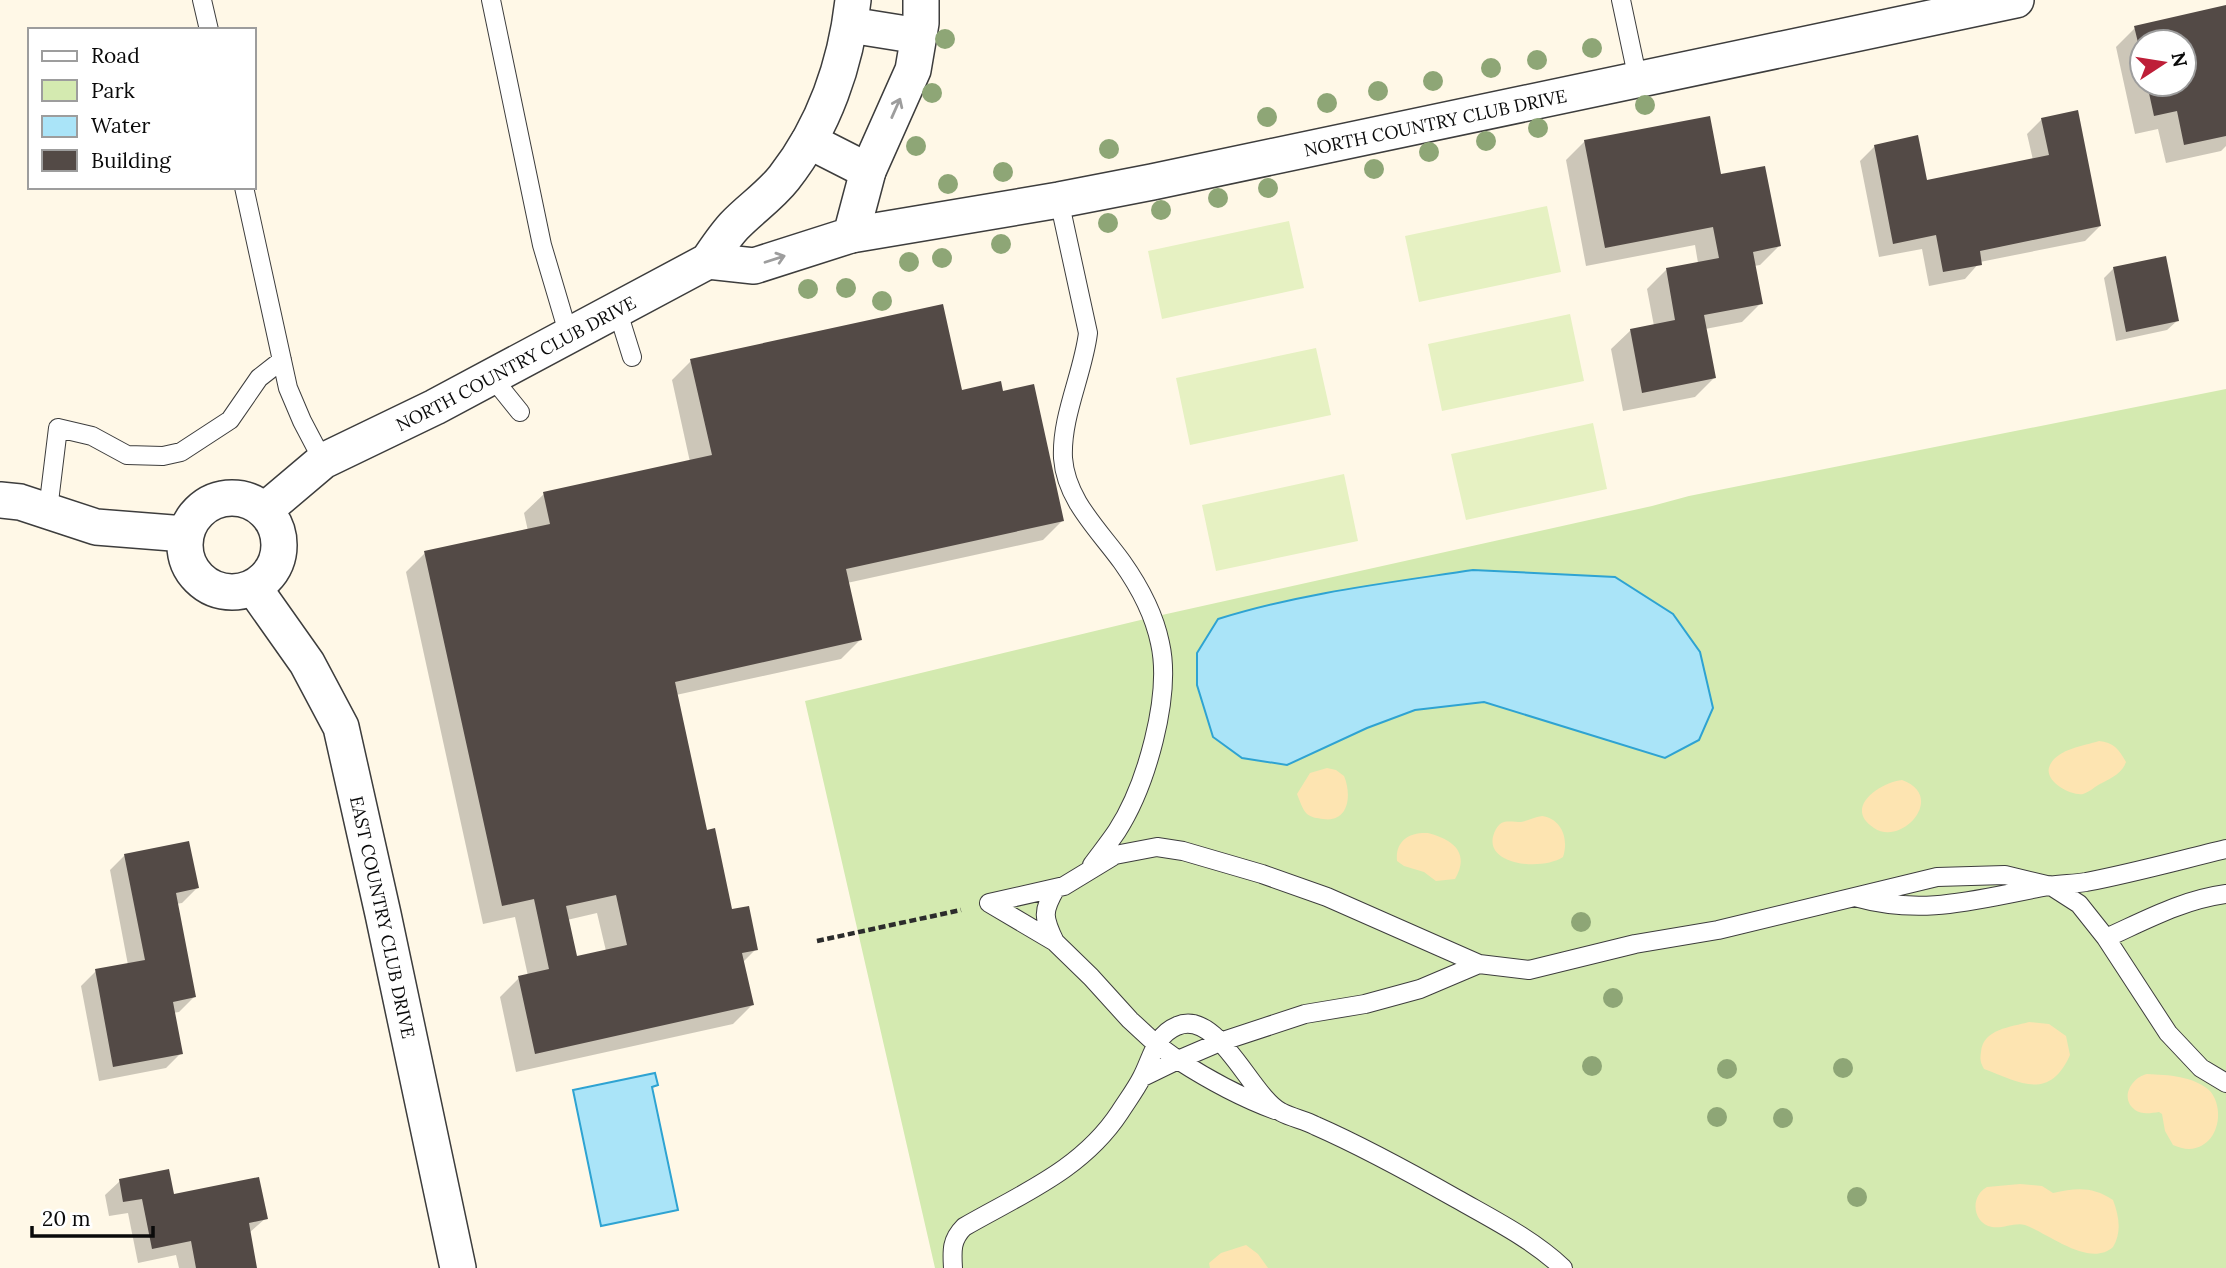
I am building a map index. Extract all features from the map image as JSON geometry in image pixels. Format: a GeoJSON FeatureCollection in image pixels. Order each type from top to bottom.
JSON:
{"type":"FeatureCollection","features":[{"type":"Feature","properties":{"kind":"street"},"geometry":{"type":"LineString","coordinates":[[851,235],[868,171],[913,70],[919,36],[921,0]]}},
{"type":"Feature","properties":{"kind":"street","name":"NORTH COUNTRY CLUB DRIVE"},"geometry":{"type":"LineString","coordinates":[[708,261],[754,266],[851,235],[1059,201],[2016,0]]}},
{"type":"Feature","properties":{"kind":"street","name":"NORTH COUNTRY CLUB DRIVE"},"geometry":{"type":"LineString","coordinates":[[265,510],[323,461],[435,407],[708,261],[734,226],[763,202],[785,178],[809,141],[843,60],[852,12]]}},
{"type":"Feature","properties":{"kind":"street"},"geometry":{"type":"LineString","coordinates":[[852,12],[919,36]]}},
{"type":"Feature","properties":{"kind":"street"},"geometry":{"type":"LineString","coordinates":[[809,141],[868,171]]}},
{"type":"Feature","properties":{"kind":"street"},"geometry":{"type":"LineString","coordinates":[[226,497],[253,502],[265,510],[274,522],[279,537],[275,566],[266,579],[242,592],[215,589],[203,583],[187,561],[184,548],[185,534],[200,509],[212,501],[226,497]]}},
{"type":"Feature","properties":{"kind":"street"},"geometry":{"type":"LineString","coordinates":[[0,500],[20,502],[96,527],[185,534]]}},
{"type":"Feature","properties":{"kind":"street","name":"EAST COUNTRY CLUB DRIVE"},"geometry":{"type":"LineString","coordinates":[[254,587],[307,663],[341,727],[458,1268]]}},
{"type":"Feature","properties":{"kind":"lane"},"geometry":{"type":"LineString","coordinates":[[202,0],[209,28]]}},
{"type":"Feature","properties":{"kind":"lane"},"geometry":{"type":"LineString","coordinates":[[491,0],[542,245],[569,336]]}},
{"type":"Feature","properties":{"kind":"lane"},"geometry":{"type":"LineString","coordinates":[[1621,0],[1638,80]]}},
{"type":"Feature","properties":{"kind":"lane"},"geometry":{"type":"LineString","coordinates":[[244,189],[292,399],[323,461]]}},
{"type":"Feature","properties":{"kind":"lane"},"geometry":{"type":"LineString","coordinates":[[1059,201],[1088,333],[1065,439],[1063,458],[1067,476],[1082,511],[1132,575],[1146,603],[1161,645],[1164,671],[1159,719],[1152,750],[1118,830],[1086,873]]}},
{"type":"Feature","properties":{"kind":"lane"},"geometry":{"type":"LineString","coordinates":[[617,309],[632,358]]}},
{"type":"Feature","properties":{"kind":"lane"},"geometry":{"type":"LineString","coordinates":[[48,510],[58,428],[92,436],[127,456],[163,456],[181,452],[230,420],[259,378],[282,360]]}},
{"type":"Feature","properties":{"kind":"lane"},"geometry":{"type":"LineString","coordinates":[[491,376],[520,412]]}},
{"type":"Feature","properties":{"kind":"lane"},"geometry":{"type":"LineString","coordinates":[[989,903],[1064,886],[1115,856],[1157,847],[1183,851],[1262,874],[1327,897],[1479,964],[1529,970],[1635,944],[1718,930],[1937,877],[2005,875],[2050,886],[2079,905],[2106,939],[2168,1032],[2201,1068],[2226,1083]]}},
{"type":"Feature","properties":{"kind":"lane"},"geometry":{"type":"LineString","coordinates":[[1852,897],[1878,904],[1925,907],[2085,882],[2226,849]]}},
{"type":"Feature","properties":{"kind":"lane"},"geometry":{"type":"LineString","coordinates":[[2079,905],[2085,882]]}},
{"type":"Feature","properties":{"kind":"lane"},"geometry":{"type":"LineString","coordinates":[[1055,942],[1045,916],[1045,907],[1056,888]]}},
{"type":"Feature","properties":{"kind":"lane"},"geometry":{"type":"LineString","coordinates":[[2106,939],[2175,906],[2195,899],[2226,894]]}},
{"type":"Feature","properties":{"kind":"lane"},"geometry":{"type":"LineString","coordinates":[[989,903],[1055,942],[1156,1044],[1211,1082],[1247,1100],[1315,1125],[1432,1184],[1531,1241],[1563,1268]]}},
{"type":"Feature","properties":{"kind":"lane"},"geometry":{"type":"LineString","coordinates":[[1143,1077],[1220,1042],[1305,1014],[1391,998],[1479,964]]}},
{"type":"Feature","properties":{"kind":"lane"},"geometry":{"type":"LineString","coordinates":[[953,1268],[952,1245],[956,1235],[964,1227],[1037,1188],[1074,1163],[1106,1132],[1143,1077],[1156,1044],[1180,1024],[1205,1028],[1278,1111]]}},
{"type":"Feature","properties":{"kind":"path"},"geometry":{"type":"LineString","coordinates":[[817,941],[989,903]]}},
{"type":"Feature","properties":{"kind":"green space"},"geometry":{"type":"Polygon","coordinates":[[[1547,206],[1561,272],[1419,302],[1405,236],[1547,206]]]}},
{"type":"Feature","properties":{"kind":"green space"},"geometry":{"type":"Polygon","coordinates":[[[1289,221],[1304,288],[1162,319],[1148,251],[1289,221]]]}},
{"type":"Feature","properties":{"kind":"green space"},"geometry":{"type":"Polygon","coordinates":[[[1570,314],[1584,381],[1442,411],[1428,344],[1570,314]]]}},
{"type":"Feature","properties":{"kind":"green space"},"geometry":{"type":"Polygon","coordinates":[[[1316,348],[1331,415],[1190,445],[1176,378],[1316,348]]]}},
{"type":"Feature","properties":{"kind":"green space"},"geometry":{"type":"Polygon","coordinates":[[[2226,389],[2226,1268],[935,1268],[805,701],[1153,617],[1689,496],[2226,389]]]}},
{"type":"Feature","properties":{"kind":"green space"},"geometry":{"type":"Polygon","coordinates":[[[1593,423],[1607,489],[1466,520],[1451,454],[1593,423]]]}},
{"type":"Feature","properties":{"kind":"green space"},"geometry":{"type":"Polygon","coordinates":[[[1344,474],[1358,541],[1216,571],[1202,505],[1344,474]]]}},
{"type":"Feature","properties":{"kind":"sand"},"geometry":{"type":"Polygon","coordinates":[[[2099,741],[2112,745],[2121,753],[2126,762],[2120,772],[2083,794],[2065,790],[2053,781],[2050,765],[2059,755],[2099,741]]]}},
{"type":"Feature","properties":{"kind":"sand"},"geometry":{"type":"Polygon","coordinates":[[[1327,768],[1344,776],[1348,799],[1338,817],[1315,818],[1307,814],[1297,794],[1310,773],[1327,768]]]}},
{"type":"Feature","properties":{"kind":"sand"},"geometry":{"type":"Polygon","coordinates":[[[1902,780],[1915,787],[1921,797],[1915,817],[1897,831],[1885,832],[1874,828],[1865,820],[1863,805],[1875,791],[1902,780]]]}},
{"type":"Feature","properties":{"kind":"sand"},"geometry":{"type":"Polygon","coordinates":[[[1542,816],[1555,821],[1562,831],[1565,843],[1563,857],[1553,862],[1527,864],[1514,862],[1495,850],[1492,841],[1500,824],[1542,816]]]}},
{"type":"Feature","properties":{"kind":"sand"},"geometry":{"type":"Polygon","coordinates":[[[1428,833],[1445,839],[1457,849],[1461,862],[1455,879],[1436,881],[1424,872],[1397,861],[1398,848],[1405,839],[1415,834],[1428,833]]]}},
{"type":"Feature","properties":{"kind":"sand"},"geometry":{"type":"Polygon","coordinates":[[[2029,1022],[2049,1024],[2066,1036],[2070,1055],[2062,1070],[2043,1084],[2032,1084],[2021,1083],[1984,1069],[1981,1054],[1987,1038],[1999,1030],[2029,1022]]]}},
{"type":"Feature","properties":{"kind":"sand"},"geometry":{"type":"Polygon","coordinates":[[[2147,1074],[2189,1079],[2210,1091],[2218,1108],[2218,1117],[2213,1135],[2207,1142],[2189,1149],[2173,1145],[2165,1131],[2162,1114],[2141,1113],[2130,1105],[2129,1089],[2137,1079],[2147,1074]]]}},
{"type":"Feature","properties":{"kind":"sand"},"geometry":{"type":"Polygon","coordinates":[[[2020,1184],[2042,1186],[2053,1193],[2091,1190],[2113,1200],[2119,1224],[2113,1247],[2093,1254],[2081,1252],[2025,1225],[1985,1225],[1976,1209],[1978,1196],[1982,1191],[1987,1187],[2020,1184]]]}},
{"type":"Feature","properties":{"kind":"sand"},"geometry":{"type":"Polygon","coordinates":[[[1246,1245],[1258,1254],[1268,1268],[1210,1268],[1209,1263],[1221,1253],[1246,1245]]]}},
{"type":"Feature","properties":{"kind":"water"},"geometry":{"type":"Polygon","coordinates":[[[1473,570],[1615,577],[1673,614],[1700,652],[1713,708],[1699,740],[1665,758],[1484,702],[1415,710],[1367,728],[1287,765],[1242,758],[1213,737],[1197,685],[1197,653],[1218,619],[1312,595],[1473,570]]]}},
{"type":"Feature","properties":{"kind":"water"},"geometry":{"type":"Polygon","coordinates":[[[655,1073],[658,1085],[652,1087],[678,1210],[601,1226],[573,1090],[655,1073]]]}},
{"type":"Feature","properties":{"kind":"building"},"geometry":{"type":"Polygon","coordinates":[[[2226,5],[2226,136],[2184,145],[2177,111],[2154,116],[2150,98],[2198,98],[2198,28],[2134,26],[2226,5]]]}},
{"type":"Feature","properties":{"kind":"building"},"geometry":{"type":"Polygon","coordinates":[[[2078,110],[2101,226],[1980,251],[1982,265],[1943,272],[1936,235],[1893,244],[1874,145],[1918,135],[1927,180],[2049,155],[2041,118],[2078,110]]]}},
{"type":"Feature","properties":{"kind":"building"},"geometry":{"type":"Polygon","coordinates":[[[1710,116],[1721,174],[1765,166],[1781,246],[1753,252],[1763,304],[1704,315],[1716,378],[1642,393],[1630,329],[1675,320],[1666,268],[1719,258],[1713,227],[1605,248],[1584,140],[1710,116]]]}},
{"type":"Feature","properties":{"kind":"building"},"geometry":{"type":"Polygon","coordinates":[[[2166,256],[2179,321],[2126,332],[2113,267],[2166,256]]]}},
{"type":"Feature","properties":{"kind":"building"},"geometry":{"type":"Polygon","coordinates":[[[943,304],[962,390],[1001,381],[1003,391],[1034,384],[1064,521],[846,569],[862,640],[675,682],[707,830],[715,828],[732,909],[749,906],[758,950],[742,953],[754,1005],[535,1054],[518,976],[549,969],[534,899],[502,906],[424,551],[550,524],[543,492],[712,455],[690,359],[943,304]],[[616,895],[566,906],[577,956],[627,945],[616,895]]]}},
{"type":"Feature","properties":{"kind":"building"},"geometry":{"type":"Polygon","coordinates":[[[189,841],[199,888],[176,893],[196,997],[173,1002],[183,1054],[113,1067],[95,969],[145,960],[124,854],[189,841]]]}},
{"type":"Feature","properties":{"kind":"building"},"geometry":{"type":"Polygon","coordinates":[[[169,1169],[174,1194],[259,1177],[268,1219],[249,1223],[257,1268],[196,1268],[191,1241],[152,1249],[142,1199],[123,1202],[119,1179],[169,1169]]]}}]}
